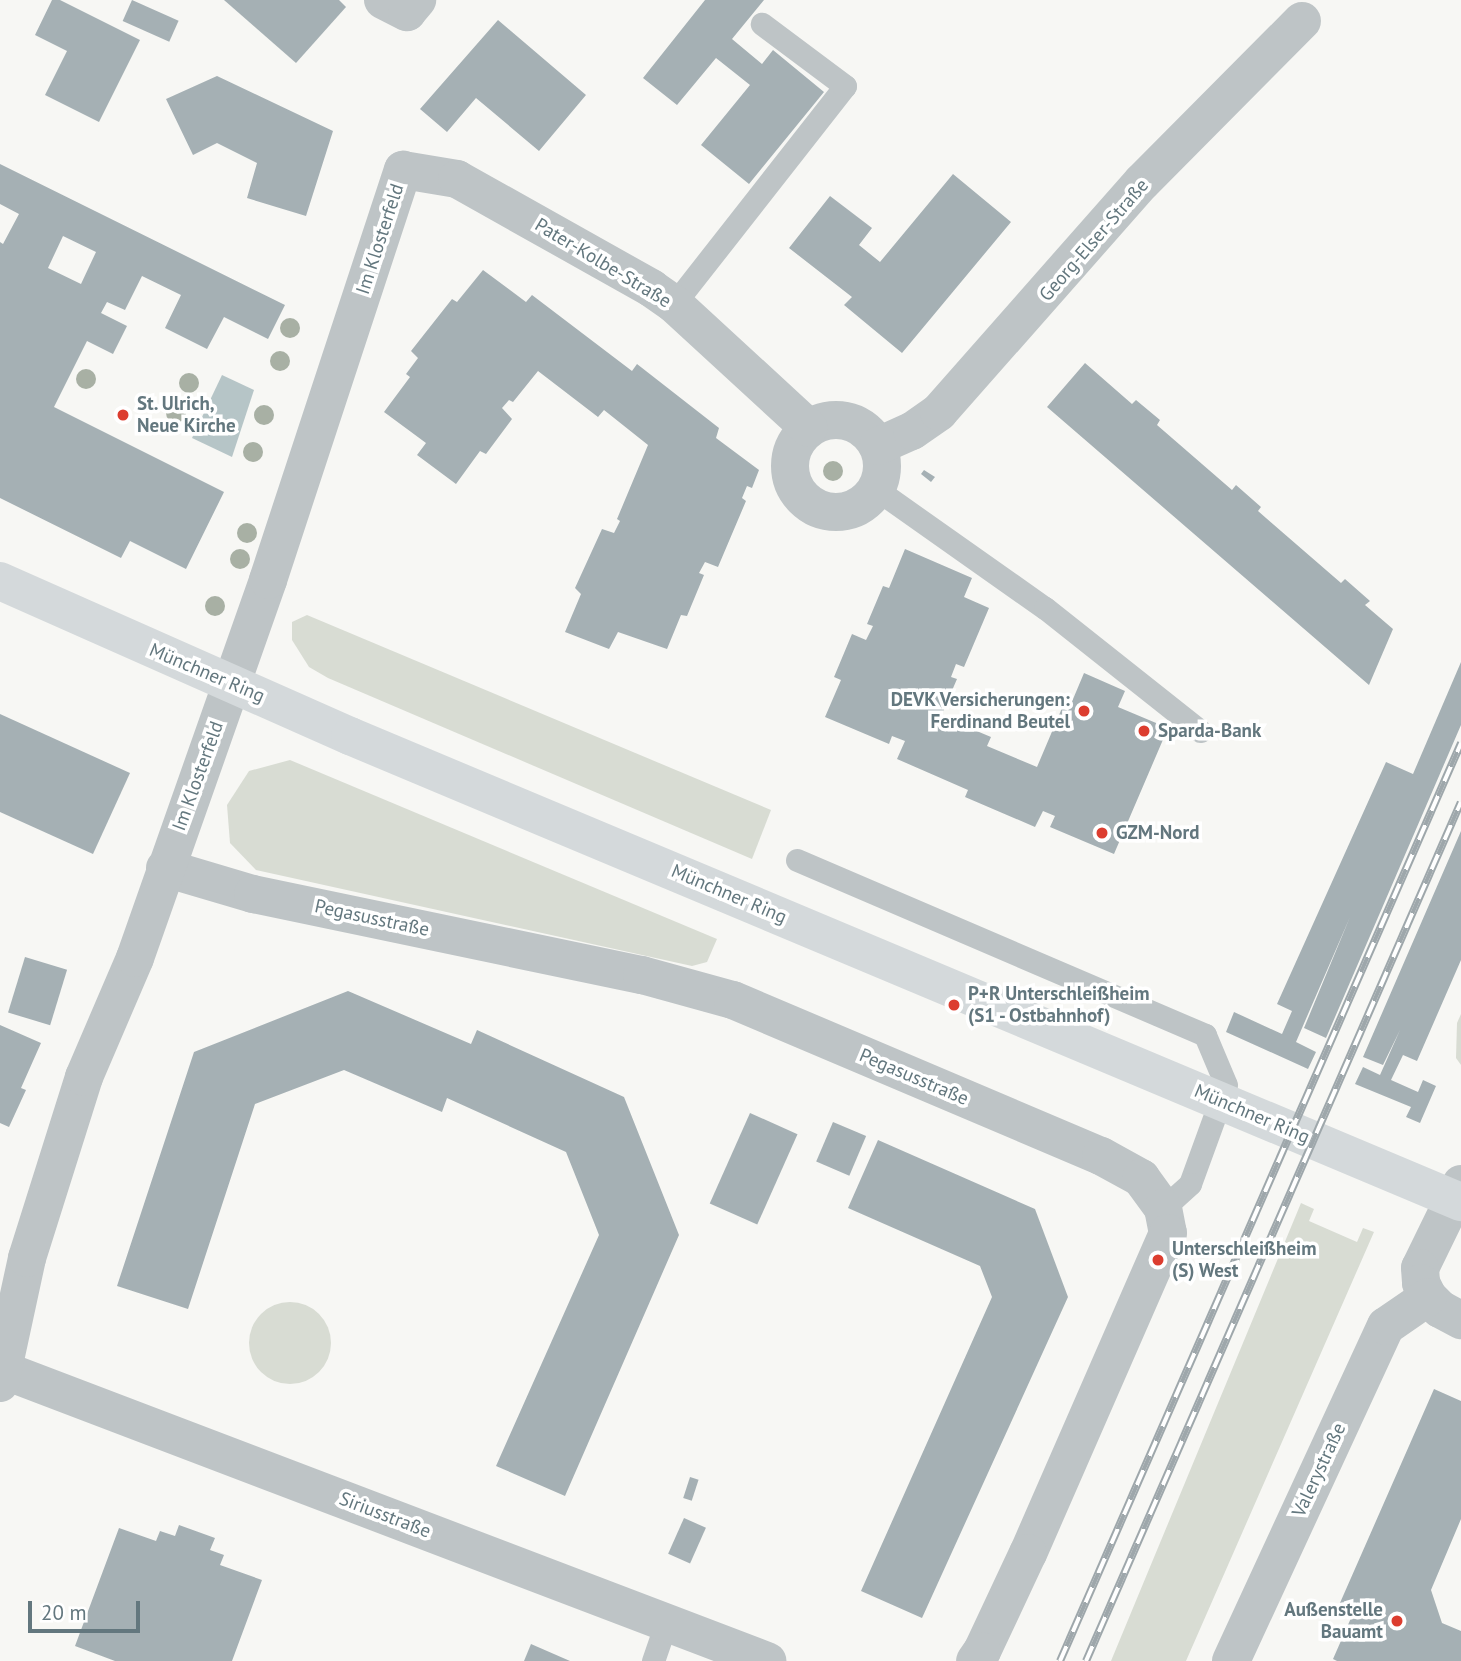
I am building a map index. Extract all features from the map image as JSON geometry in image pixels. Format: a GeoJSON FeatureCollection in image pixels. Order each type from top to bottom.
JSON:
{"type":"FeatureCollection","features":[{"type":"Feature","properties":{"kind":"main road","name":"Münchner Ring"},"geometry":{"type":"LineString","coordinates":[[0,580],[231,683],[1461,1202]]}},
{"type":"Feature","properties":{"kind":"street"},"geometry":{"type":"LineString","coordinates":[[383,0],[407,12],[417,0]]}},
{"type":"Feature","properties":{"kind":"street","name":"Georg-Elser-Straße"},"geometry":{"type":"LineString","coordinates":[[878,446],[912,431],[939,412],[1142,183],[1302,21]]}},
{"type":"Feature","properties":{"kind":"street","name":"Pater-Kolbe-Straße"},"geometry":{"type":"LineString","coordinates":[[403,170],[457,179],[674,303],[809,428]]}},
{"type":"Feature","properties":{"kind":"street","name":"Im Klosterfeld"},"geometry":{"type":"LineString","coordinates":[[1,1377],[27,1258],[84,1077],[135,958],[231,683],[403,170]]}},
{"type":"Feature","properties":{"kind":"street"},"geometry":{"type":"LineString","coordinates":[[824,421],[846,421],[870,435],[878,446],[883,464],[876,489],[858,508],[846,512],[820,510],[798,493],[789,466],[796,443],[809,428],[824,421]]}},
{"type":"Feature","properties":{"kind":"street","name":"Pegasusstraße"},"geometry":{"type":"LineString","coordinates":[[165,869],[253,894],[642,975],[733,1000],[1101,1157],[1141,1178],[1163,1208]]}},
{"type":"Feature","properties":{"kind":"street"},"geometry":{"type":"LineString","coordinates":[[1461,1184],[1420,1268],[1421,1283],[1428,1297],[1440,1309],[1461,1320]]}},
{"type":"Feature","properties":{"kind":"street"},"geometry":{"type":"LineString","coordinates":[[975,1661],[1012,1587],[1158,1259],[1168,1233],[1163,1208]]}},
{"type":"Feature","properties":{"kind":"street","name":"Valerystraße"},"geometry":{"type":"LineString","coordinates":[[1231,1661],[1386,1326],[1428,1297]]}},
{"type":"Feature","properties":{"kind":"street","name":"Siriusstraße"},"geometry":{"type":"LineString","coordinates":[[1,1377],[767,1661]]}},
{"type":"Feature","properties":{"kind":"lane"},"geometry":{"type":"LineString","coordinates":[[674,303],[845,86],[762,24]]}},
{"type":"Feature","properties":{"kind":"lane"},"geometry":{"type":"LineString","coordinates":[[876,489],[1045,608],[1200,731]]}},
{"type":"Feature","properties":{"kind":"lane"},"geometry":{"type":"LineString","coordinates":[[797,860],[1205,1035],[1226,1085],[1191,1184],[1163,1208]]}},
{"type":"Feature","properties":{"kind":"lane"},"geometry":{"type":"LineString","coordinates":[[653,1661],[666,1623]]}},
{"type":"Feature","properties":{"kind":"shaded area"},"geometry":{"type":"Polygon","coordinates":[[[222,375],[254,390],[232,457],[192,438],[222,375]]]}},
{"type":"Feature","properties":{"kind":"shaded area"},"geometry":{"type":"Polygon","coordinates":[[[307,615],[771,810],[752,859],[328,678],[309,667],[292,640],[292,622],[307,615]]]}},
{"type":"Feature","properties":{"kind":"shaded area"},"geometry":{"type":"Polygon","coordinates":[[[290,760],[717,939],[707,962],[692,966],[256,870],[230,843],[227,805],[249,771],[290,760]]]}},
{"type":"Feature","properties":{"kind":"shaded area"},"geometry":{"type":"Polygon","coordinates":[[[1461,1014],[1461,1065],[1456,1058],[1457,1023],[1461,1014]]]}},
{"type":"Feature","properties":{"kind":"shaded area"},"geometry":{"type":"Polygon","coordinates":[[[1301,1203],[1314,1209],[1309,1221],[1357,1242],[1363,1228],[1374,1232],[1186,1661],[1111,1661],[1301,1203]]]}},
{"type":"Feature","properties":{"kind":"shaded area"},"geometry":{"type":"Polygon","coordinates":[[[282,1302],[298,1302],[313,1309],[324,1320],[331,1335],[328,1359],[319,1372],[298,1384],[282,1384],[267,1377],[256,1366],[249,1351],[249,1335],[256,1320],[267,1309],[282,1302]]]}},
{"type":"Feature","properties":{"kind":"building"},"geometry":{"type":"Polygon","coordinates":[[[52,0],[60,0],[140,40],[99,122],[45,95],[67,51],[35,35],[52,0]]]}},
{"type":"Feature","properties":{"kind":"building"},"geometry":{"type":"Polygon","coordinates":[[[132,0],[179,21],[169,42],[123,21],[132,0]]]}},
{"type":"Feature","properties":{"kind":"building"},"geometry":{"type":"Polygon","coordinates":[[[224,0],[339,0],[346,7],[296,63],[224,0]]]}},
{"type":"Feature","properties":{"kind":"building"},"geometry":{"type":"Polygon","coordinates":[[[705,0],[764,0],[732,39],[762,64],[773,50],[824,92],[749,184],[701,145],[750,85],[716,58],[677,105],[643,78],[705,0]]]}},
{"type":"Feature","properties":{"kind":"building"},"geometry":{"type":"Polygon","coordinates":[[[498,20],[586,95],[539,151],[476,98],[447,132],[420,109],[498,20]]]}},
{"type":"Feature","properties":{"kind":"building"},"geometry":{"type":"Polygon","coordinates":[[[217,76],[333,131],[306,216],[247,198],[257,163],[217,143],[193,155],[166,99],[217,76]]]}},
{"type":"Feature","properties":{"kind":"building"},"geometry":{"type":"Polygon","coordinates":[[[0,164],[285,305],[268,339],[224,317],[207,349],[165,328],[181,295],[142,276],[125,310],[107,302],[101,313],[127,326],[113,354],[87,341],[54,407],[224,492],[186,569],[130,541],[121,558],[0,498],[0,242],[3,244],[19,214],[0,204],[0,164]],[[63,236],[48,268],[81,284],[96,252],[63,236]]]}},
{"type":"Feature","properties":{"kind":"building"},"geometry":{"type":"Polygon","coordinates":[[[953,174],[1011,222],[902,353],[844,305],[852,297],[789,248],[830,196],[872,228],[859,245],[880,262],[953,174]]]}},
{"type":"Feature","properties":{"kind":"building"},"geometry":{"type":"Polygon","coordinates":[[[483,270],[526,302],[532,295],[632,371],[637,364],[719,428],[716,438],[759,470],[752,488],[747,486],[742,498],[746,501],[718,567],[705,562],[699,573],[704,575],[687,616],[681,615],[667,649],[618,632],[609,649],[565,632],[581,594],[575,588],[602,529],[614,533],[620,521],[617,519],[648,445],[604,410],[598,417],[538,371],[513,402],[509,400],[502,408],[512,419],[486,454],[480,451],[456,484],[417,455],[426,443],[384,412],[410,377],[406,374],[418,358],[411,351],[452,299],[457,302],[483,270]]]}},
{"type":"Feature","properties":{"kind":"building"},"geometry":{"type":"Polygon","coordinates":[[[1085,363],[1132,404],[1136,400],[1160,420],[1157,425],[1232,490],[1236,485],[1261,507],[1258,511],[1341,583],[1345,579],[1370,601],[1365,605],[1393,629],[1369,685],[1047,407],[1085,363]]]}},
{"type":"Feature","properties":{"kind":"building"},"geometry":{"type":"Polygon","coordinates":[[[924,470],[935,477],[931,482],[921,474],[924,470]]]}},
{"type":"Feature","properties":{"kind":"building"},"geometry":{"type":"Polygon","coordinates":[[[905,549],[972,578],[964,597],[989,608],[964,667],[956,664],[951,677],[957,679],[941,716],[991,737],[987,746],[1037,767],[1062,708],[1068,711],[1084,673],[1125,691],[1118,707],[1168,728],[1114,854],[1050,827],[1055,816],[1043,811],[1035,827],[965,797],[968,790],[897,759],[905,741],[892,736],[889,744],[825,717],[841,680],[834,677],[852,634],[866,640],[873,626],[867,624],[883,586],[889,588],[905,549]]]}},
{"type":"Feature","properties":{"kind":"building"},"geometry":{"type":"Polygon","coordinates":[[[1461,662],[1461,725],[1326,1038],[1304,1028],[1350,917],[1296,1042],[1316,1052],[1308,1069],[1226,1032],[1234,1012],[1282,1034],[1292,1011],[1277,1004],[1386,762],[1413,774],[1461,662]]]}},
{"type":"Feature","properties":{"kind":"building"},"geometry":{"type":"Polygon","coordinates":[[[0,714],[130,773],[93,854],[0,812],[0,714]]]}},
{"type":"Feature","properties":{"kind":"building"},"geometry":{"type":"Polygon","coordinates":[[[1461,831],[1461,960],[1417,1061],[1403,1055],[1391,1080],[1418,1092],[1423,1080],[1436,1086],[1420,1123],[1406,1117],[1411,1107],[1355,1084],[1363,1067],[1380,1075],[1400,1030],[1383,1065],[1363,1057],[1461,831]]]}},
{"type":"Feature","properties":{"kind":"building"},"geometry":{"type":"Polygon","coordinates":[[[25,957],[67,970],[50,1025],[8,1012],[25,957]]]}},
{"type":"Feature","properties":{"kind":"building"},"geometry":{"type":"Polygon","coordinates":[[[348,991],[471,1044],[477,1030],[624,1097],[679,1235],[565,1496],[496,1466],[599,1235],[566,1152],[447,1098],[442,1112],[344,1070],[255,1104],[188,1309],[117,1286],[194,1052],[348,991]]]}},
{"type":"Feature","properties":{"kind":"building"},"geometry":{"type":"Polygon","coordinates":[[[0,1025],[41,1043],[21,1088],[26,1090],[9,1127],[0,1123],[0,1025]]]}},
{"type":"Feature","properties":{"kind":"building"},"geometry":{"type":"Polygon","coordinates":[[[750,1113],[798,1134],[757,1225],[710,1203],[750,1113]]]}},
{"type":"Feature","properties":{"kind":"building"},"geometry":{"type":"Polygon","coordinates":[[[833,1122],[866,1136],[849,1176],[816,1162],[833,1122]]]}},
{"type":"Feature","properties":{"kind":"building"},"geometry":{"type":"Polygon","coordinates":[[[878,1140],[1035,1209],[1068,1297],[922,1618],[861,1591],[992,1297],[980,1266],[848,1208],[878,1140]]]}},
{"type":"Feature","properties":{"kind":"building"},"geometry":{"type":"Polygon","coordinates":[[[1434,1389],[1461,1401],[1461,1519],[1431,1590],[1442,1623],[1461,1631],[1461,1661],[1337,1661],[1333,1659],[1351,1618],[1336,1612],[1434,1389]]]}},
{"type":"Feature","properties":{"kind":"building"},"geometry":{"type":"Polygon","coordinates":[[[690,1477],[699,1480],[692,1501],[683,1498],[690,1477]]]}},
{"type":"Feature","properties":{"kind":"building"},"geometry":{"type":"Polygon","coordinates":[[[684,1518],[706,1528],[690,1563],[668,1554],[684,1518]]]}},
{"type":"Feature","properties":{"kind":"building"},"geometry":{"type":"Polygon","coordinates":[[[179,1525],[215,1538],[210,1550],[224,1555],[220,1565],[262,1580],[232,1661],[115,1661],[75,1646],[119,1528],[156,1541],[160,1531],[175,1536],[179,1525]]]}},
{"type":"Feature","properties":{"kind":"building"},"geometry":{"type":"Polygon","coordinates":[[[531,1644],[570,1661],[524,1661],[531,1644]]]}},
{"type":"Feature","properties":{"kind":"railway"},"geometry":{"type":"LineString","coordinates":[[1060,1661],[1461,743]]}},
{"type":"Feature","properties":{"kind":"railway"},"geometry":{"type":"LineString","coordinates":[[1086,1661],[1461,802]]}},
{"type":"Feature","properties":{"kind":"place","name":"St. Ulrich, Neue Kirche"},"geometry":{"type":"Point","coordinates":[123,415]}},
{"type":"Feature","properties":{"kind":"place","name":"DEVK Versicherungen: Ferdinand Beutel"},"geometry":{"type":"Point","coordinates":[1084,711]}},
{"type":"Feature","properties":{"kind":"place","name":"Sparda-Bank"},"geometry":{"type":"Point","coordinates":[1144,731]}},
{"type":"Feature","properties":{"kind":"place","name":"GZM-Nord"},"geometry":{"type":"Point","coordinates":[1102,833]}},
{"type":"Feature","properties":{"kind":"place","name":"P+R Unterschleißheim (S1 - Ostbahnhof)"},"geometry":{"type":"Point","coordinates":[954,1005]}},
{"type":"Feature","properties":{"kind":"place","name":"Unterschleißheim (S) West"},"geometry":{"type":"Point","coordinates":[1158,1260]}},
{"type":"Feature","properties":{"kind":"place","name":"Außenstelle Bauamt"},"geometry":{"type":"Point","coordinates":[1397,1621]}}]}
